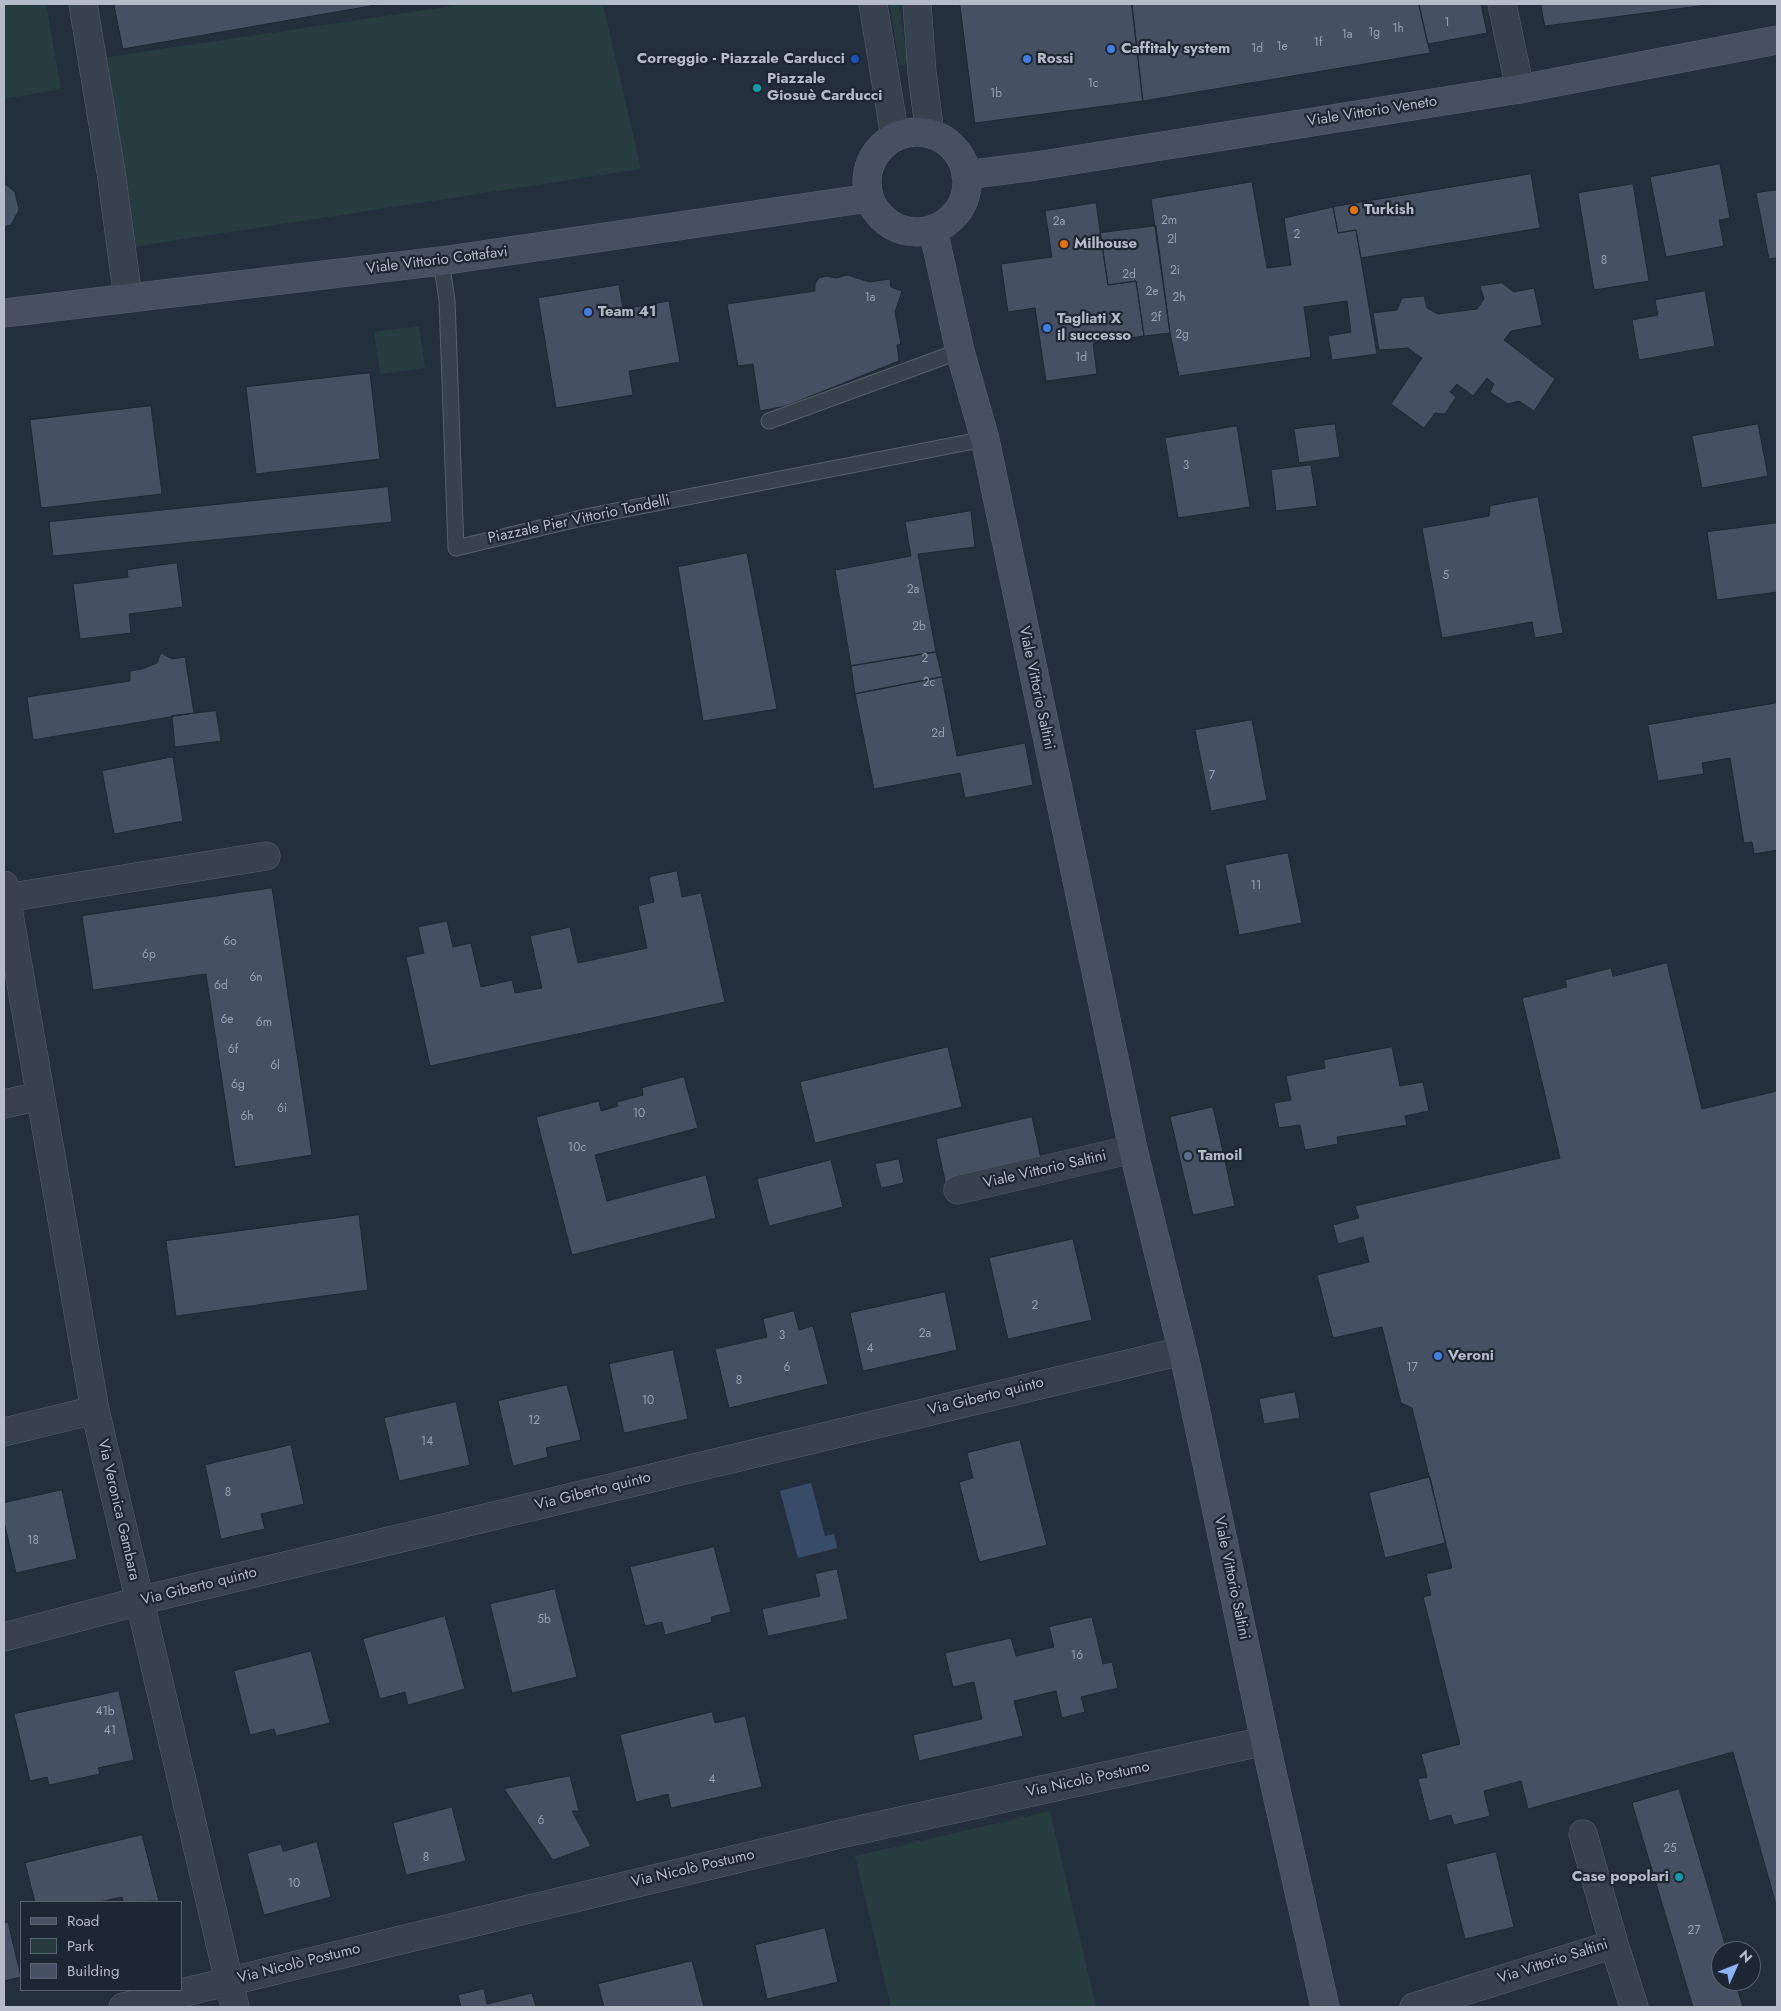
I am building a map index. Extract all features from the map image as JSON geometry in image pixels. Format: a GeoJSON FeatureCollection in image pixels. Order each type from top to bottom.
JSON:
{"type":"FeatureCollection","features":[{"type":"Feature","properties":{"kind":"street"},"geometry":{"type":"LineString","coordinates":[[83,4],[111,172],[128,298]]}},
{"type":"Feature","properties":{"kind":"street"},"geometry":{"type":"LineString","coordinates":[[873,4],[895,137]]}},
{"type":"Feature","properties":{"kind":"street"},"geometry":{"type":"LineString","coordinates":[[917,4],[922,73],[930,134]]}},
{"type":"Feature","properties":{"kind":"street"},"geometry":{"type":"LineString","coordinates":[[1502,4],[1520,89]]}},
{"type":"Feature","properties":{"kind":"street","name":"Viale Vittorio Veneto"},"geometry":{"type":"LineString","coordinates":[[966,175],[1520,89],[1777,40]]}},
{"type":"Feature","properties":{"kind":"street"},"geometry":{"type":"LineString","coordinates":[[914,132],[930,134],[951,146],[961,159],[966,175],[966,188],[960,207],[954,216],[933,229],[914,232],[892,226],[877,213],[869,198],[866,179],[871,163],[879,148],[895,137],[914,132]]}},
{"type":"Feature","properties":{"kind":"street","name":"Viale Vittorio Cottafavi"},"geometry":{"type":"LineString","coordinates":[[4,313],[442,261],[869,198]]}},
{"type":"Feature","properties":{"kind":"street","name":"Viale Vittorio Saltini"},"geometry":{"type":"LineString","coordinates":[[933,229],[960,351],[985,439],[1132,1149],[1182,1351],[1265,1741],[1325,2007]]}},
{"type":"Feature","properties":{"kind":"street"},"geometry":{"type":"LineString","coordinates":[[5,892],[266,856]]}},
{"type":"Feature","properties":{"kind":"street","name":"Via Veronica Gambara"},"geometry":{"type":"LineString","coordinates":[[5,892],[95,1410],[236,2007]]}},
{"type":"Feature","properties":{"kind":"street"},"geometry":{"type":"LineString","coordinates":[[4,1104],[40,1096]]}},
{"type":"Feature","properties":{"kind":"street","name":"Viale Vittorio Saltini"},"geometry":{"type":"LineString","coordinates":[[958,1190],[1132,1149]]}},
{"type":"Feature","properties":{"kind":"street","name":"Via Giberto quinto"},"geometry":{"type":"LineString","coordinates":[[4,1637],[140,1601],[1182,1351]]}},
{"type":"Feature","properties":{"kind":"street"},"geometry":{"type":"LineString","coordinates":[[4,1432],[95,1410]]}},
{"type":"Feature","properties":{"kind":"street","name":"Via Nicolò Postumo"},"geometry":{"type":"LineString","coordinates":[[122,2007],[836,1835],[1265,1741]]}},
{"type":"Feature","properties":{"kind":"street","name":"Via Vittorio Saltini"},"geometry":{"type":"LineString","coordinates":[[1414,2007],[1614,1944],[1583,1834]]}},
{"type":"Feature","properties":{"kind":"street"},"geometry":{"type":"LineString","coordinates":[[1614,1944],[1634,2007]]}},
{"type":"Feature","properties":{"kind":"lane","name":"Piazzale Pier Vittorio Tondelli"},"geometry":{"type":"LineString","coordinates":[[442,261],[447,300],[456,548],[590,516],[985,439]]}},
{"type":"Feature","properties":{"kind":"lane"},"geometry":{"type":"LineString","coordinates":[[769,421],[960,351]]}},
{"type":"Feature","properties":{"kind":"green space"},"geometry":{"type":"Polygon","coordinates":[[[4,4],[46,4],[61,89],[4,99],[4,4]]]}},
{"type":"Feature","properties":{"kind":"green space"},"geometry":{"type":"Polygon","coordinates":[[[466,4],[603,4],[641,169],[125,248],[95,59],[466,4]]]}},
{"type":"Feature","properties":{"kind":"green space"},"geometry":{"type":"Polygon","coordinates":[[[890,4],[899,4],[908,64],[899,65],[890,4]]]}},
{"type":"Feature","properties":{"kind":"green space"},"geometry":{"type":"Polygon","coordinates":[[[419,326],[425,368],[380,374],[374,332],[419,326]]]}},
{"type":"Feature","properties":{"kind":"green space"},"geometry":{"type":"Polygon","coordinates":[[[1050,1811],[1096,2007],[891,2007],[855,1856],[1050,1811]]]}},
{"type":"Feature","properties":{"kind":"water"},"geometry":{"type":"Polygon","coordinates":[[[811,1483],[825,1536],[834,1534],[837,1548],[798,1558],[780,1491],[811,1483]]]}},
{"type":"Feature","properties":{"kind":"building"},"geometry":{"type":"Polygon","coordinates":[[[114,4],[382,4],[123,49],[114,4]]]}},
{"type":"Feature","properties":{"kind":"building"},"geometry":{"type":"Polygon","coordinates":[[[960,4],[1132,4],[1143,101],[975,123],[960,4]]]}},
{"type":"Feature","properties":{"kind":"building"},"geometry":{"type":"Polygon","coordinates":[[[1132,4],[1419,4],[1430,53],[1143,101],[1132,4]]]}},
{"type":"Feature","properties":{"kind":"building"},"geometry":{"type":"Polygon","coordinates":[[[1419,4],[1481,4],[1487,33],[1428,44],[1419,4]]]}},
{"type":"Feature","properties":{"kind":"building"},"geometry":{"type":"Polygon","coordinates":[[[1541,4],[1715,4],[1545,26],[1541,4]]]}},
{"type":"Feature","properties":{"kind":"building"},"geometry":{"type":"Polygon","coordinates":[[[1720,164],[1730,218],[1719,220],[1724,246],[1666,257],[1650,177],[1720,164]]]}},
{"type":"Feature","properties":{"kind":"building"},"geometry":{"type":"Polygon","coordinates":[[[1531,174],[1540,228],[1361,258],[1356,230],[1338,233],[1333,207],[1531,174]]]}},
{"type":"Feature","properties":{"kind":"building"},"geometry":{"type":"Polygon","coordinates":[[[1252,182],[1267,268],[1291,265],[1284,218],[1333,207],[1338,233],[1356,230],[1377,354],[1332,360],[1328,336],[1351,332],[1347,301],[1304,307],[1311,357],[1179,376],[1170,333],[1151,199],[1252,182]]]}},
{"type":"Feature","properties":{"kind":"building"},"geometry":{"type":"Polygon","coordinates":[[[4,183],[15,192],[19,210],[11,225],[4,227],[4,183]]]}},
{"type":"Feature","properties":{"kind":"building"},"geometry":{"type":"Polygon","coordinates":[[[1633,184],[1649,281],[1594,290],[1578,193],[1633,184]]]}},
{"type":"Feature","properties":{"kind":"building"},"geometry":{"type":"Polygon","coordinates":[[[1777,190],[1777,258],[1769,259],[1756,193],[1777,190]]]}},
{"type":"Feature","properties":{"kind":"building"},"geometry":{"type":"Polygon","coordinates":[[[1096,203],[1108,285],[1136,281],[1144,336],[1093,343],[1097,374],[1046,381],[1035,308],[1008,312],[1001,264],[1052,257],[1045,211],[1096,203]]]}},
{"type":"Feature","properties":{"kind":"building"},"geometry":{"type":"Polygon","coordinates":[[[1156,226],[1170,333],[1144,336],[1136,281],[1108,285],[1100,233],[1156,226]]]}},
{"type":"Feature","properties":{"kind":"building"},"geometry":{"type":"Polygon","coordinates":[[[847,275],[870,282],[890,279],[891,287],[902,291],[895,312],[901,344],[897,345],[899,361],[786,406],[760,411],[753,364],[738,366],[727,304],[815,291],[815,284],[819,278],[826,276],[836,278],[847,275]]]}},
{"type":"Feature","properties":{"kind":"building"},"geometry":{"type":"Polygon","coordinates":[[[1502,283],[1514,292],[1534,288],[1542,325],[1511,331],[1504,340],[1555,379],[1534,411],[1519,401],[1508,404],[1490,392],[1494,384],[1487,378],[1473,396],[1457,384],[1450,392],[1456,397],[1445,414],[1435,413],[1424,428],[1391,404],[1422,358],[1408,348],[1379,350],[1373,313],[1397,310],[1402,298],[1424,296],[1427,308],[1438,314],[1477,309],[1484,299],[1480,286],[1502,283]]]}},
{"type":"Feature","properties":{"kind":"building"},"geometry":{"type":"Polygon","coordinates":[[[619,285],[623,309],[669,301],[680,362],[629,371],[633,395],[556,408],[538,298],[619,285]]]}},
{"type":"Feature","properties":{"kind":"building"},"geometry":{"type":"Polygon","coordinates":[[[1705,291],[1715,346],[1639,360],[1632,320],[1658,315],[1655,300],[1705,291]]]}},
{"type":"Feature","properties":{"kind":"building"},"geometry":{"type":"Polygon","coordinates":[[[370,373],[380,459],[256,474],[246,387],[370,373]]]}},
{"type":"Feature","properties":{"kind":"building"},"geometry":{"type":"Polygon","coordinates":[[[151,406],[162,494],[41,508],[30,420],[151,406]]]}},
{"type":"Feature","properties":{"kind":"building"},"geometry":{"type":"Polygon","coordinates":[[[1335,424],[1340,457],[1299,463],[1294,429],[1335,424]]]}},
{"type":"Feature","properties":{"kind":"building"},"geometry":{"type":"Polygon","coordinates":[[[1758,424],[1768,476],[1702,488],[1692,436],[1758,424]]]}},
{"type":"Feature","properties":{"kind":"building"},"geometry":{"type":"Polygon","coordinates":[[[1237,426],[1250,507],[1178,518],[1165,438],[1237,426]]]}},
{"type":"Feature","properties":{"kind":"building"},"geometry":{"type":"Polygon","coordinates":[[[1311,465],[1317,506],[1276,511],[1271,470],[1311,465]]]}},
{"type":"Feature","properties":{"kind":"building"},"geometry":{"type":"Polygon","coordinates":[[[388,487],[392,522],[53,556],[49,522],[388,487]]]}},
{"type":"Feature","properties":{"kind":"building"},"geometry":{"type":"Polygon","coordinates":[[[1538,497],[1563,633],[1535,638],[1532,622],[1442,638],[1422,528],[1489,516],[1490,506],[1538,497]]]}},
{"type":"Feature","properties":{"kind":"building"},"geometry":{"type":"Polygon","coordinates":[[[971,511],[975,547],[918,554],[936,652],[851,666],[835,570],[911,556],[905,522],[971,511]]]}},
{"type":"Feature","properties":{"kind":"building"},"geometry":{"type":"Polygon","coordinates":[[[1777,523],[1777,592],[1717,600],[1707,532],[1777,523]]]}},
{"type":"Feature","properties":{"kind":"building"},"geometry":{"type":"Polygon","coordinates":[[[747,553],[777,709],[703,721],[678,567],[747,553]]]}},
{"type":"Feature","properties":{"kind":"building"},"geometry":{"type":"Polygon","coordinates":[[[177,563],[183,607],[129,614],[131,633],[80,639],[73,584],[128,577],[127,570],[177,563]]]}},
{"type":"Feature","properties":{"kind":"building"},"geometry":{"type":"Polygon","coordinates":[[[936,652],[942,677],[855,694],[851,666],[936,652]]]}},
{"type":"Feature","properties":{"kind":"building"},"geometry":{"type":"Polygon","coordinates":[[[161,653],[172,659],[185,657],[194,713],[33,740],[27,697],[130,681],[130,671],[157,663],[161,653]]]}},
{"type":"Feature","properties":{"kind":"building"},"geometry":{"type":"Polygon","coordinates":[[[942,677],[957,756],[1025,743],[1033,785],[965,798],[960,773],[874,789],[855,694],[942,677]]]}},
{"type":"Feature","properties":{"kind":"building"},"geometry":{"type":"Polygon","coordinates":[[[1777,703],[1777,850],[1754,854],[1752,842],[1744,843],[1730,758],[1702,763],[1704,774],[1658,781],[1648,725],[1777,703]]]}},
{"type":"Feature","properties":{"kind":"building"},"geometry":{"type":"Polygon","coordinates":[[[216,711],[221,741],[175,747],[172,716],[216,711]]]}},
{"type":"Feature","properties":{"kind":"building"},"geometry":{"type":"Polygon","coordinates":[[[1252,720],[1267,800],[1211,811],[1195,730],[1252,720]]]}},
{"type":"Feature","properties":{"kind":"building"},"geometry":{"type":"Polygon","coordinates":[[[173,757],[183,821],[114,834],[102,771],[173,757]]]}},
{"type":"Feature","properties":{"kind":"building"},"geometry":{"type":"Polygon","coordinates":[[[1288,853],[1302,923],[1239,935],[1225,865],[1288,853]]]}},
{"type":"Feature","properties":{"kind":"building"},"geometry":{"type":"Polygon","coordinates":[[[677,871],[682,897],[701,893],[725,1002],[430,1066],[406,957],[424,953],[418,927],[447,921],[453,947],[471,943],[481,987],[512,980],[515,993],[542,988],[530,936],[570,927],[578,963],[647,948],[638,906],[654,902],[649,877],[677,871]]]}},
{"type":"Feature","properties":{"kind":"building"},"geometry":{"type":"Polygon","coordinates":[[[272,888],[312,1155],[235,1167],[206,974],[93,990],[82,916],[272,888]]]}},
{"type":"Feature","properties":{"kind":"building"},"geometry":{"type":"Polygon","coordinates":[[[1667,963],[1702,1109],[1777,1091],[1777,1908],[1733,1752],[1528,1809],[1521,1781],[1484,1791],[1490,1816],[1454,1825],[1451,1815],[1429,1821],[1418,1779],[1427,1777],[1421,1754],[1460,1744],[1423,1597],[1431,1595],[1426,1574],[1452,1568],[1412,1408],[1401,1403],[1382,1327],[1333,1338],[1317,1275],[1369,1262],[1363,1237],[1338,1244],[1333,1225],[1359,1218],[1355,1206],[1560,1158],[1522,998],[1567,987],[1565,980],[1611,968],[1613,976],[1667,963]]]}},
{"type":"Feature","properties":{"kind":"building"},"geometry":{"type":"Polygon","coordinates":[[[948,1047],[962,1107],[815,1143],[800,1082],[948,1047]]]}},
{"type":"Feature","properties":{"kind":"building"},"geometry":{"type":"Polygon","coordinates":[[[1392,1047],[1400,1086],[1423,1082],[1429,1111],[1405,1116],[1407,1125],[1337,1137],[1338,1144],[1305,1150],[1300,1125],[1279,1128],[1274,1103],[1291,1100],[1286,1076],[1325,1068],[1324,1060],[1392,1047]]]}},
{"type":"Feature","properties":{"kind":"building"},"geometry":{"type":"Polygon","coordinates":[[[684,1077],[698,1128],[595,1155],[607,1201],[706,1175],[716,1218],[572,1255],[536,1117],[599,1101],[601,1111],[618,1106],[617,1102],[643,1095],[642,1088],[684,1077]]]}},
{"type":"Feature","properties":{"kind":"building"},"geometry":{"type":"Polygon","coordinates":[[[1213,1107],[1235,1206],[1193,1215],[1170,1117],[1213,1107]]]}},
{"type":"Feature","properties":{"kind":"building"},"geometry":{"type":"Polygon","coordinates":[[[1032,1117],[1043,1168],[947,1190],[936,1139],[1032,1117]]]}},
{"type":"Feature","properties":{"kind":"building"},"geometry":{"type":"Polygon","coordinates":[[[899,1159],[904,1183],[881,1188],[875,1164],[899,1159]]]}},
{"type":"Feature","properties":{"kind":"building"},"geometry":{"type":"Polygon","coordinates":[[[831,1160],[843,1207],[769,1226],[757,1179],[831,1160]]]}},
{"type":"Feature","properties":{"kind":"building"},"geometry":{"type":"Polygon","coordinates":[[[359,1215],[368,1290],[176,1316],[166,1241],[359,1215]]]}},
{"type":"Feature","properties":{"kind":"building"},"geometry":{"type":"Polygon","coordinates":[[[1073,1239],[1092,1320],[1008,1339],[989,1258],[1073,1239]]]}},
{"type":"Feature","properties":{"kind":"building"},"geometry":{"type":"Polygon","coordinates":[[[945,1292],[957,1350],[863,1371],[850,1313],[945,1292]]]}},
{"type":"Feature","properties":{"kind":"building"},"geometry":{"type":"Polygon","coordinates":[[[794,1311],[799,1330],[813,1326],[828,1384],[729,1408],[715,1349],[767,1337],[763,1319],[794,1311]]]}},
{"type":"Feature","properties":{"kind":"building"},"geometry":{"type":"Polygon","coordinates":[[[673,1350],[688,1419],[624,1433],[609,1364],[673,1350]]]}},
{"type":"Feature","properties":{"kind":"building"},"geometry":{"type":"Polygon","coordinates":[[[567,1385],[581,1440],[546,1448],[548,1457],[513,1466],[498,1401],[567,1385]]]}},
{"type":"Feature","properties":{"kind":"building"},"geometry":{"type":"Polygon","coordinates":[[[1295,1392],[1300,1418],[1264,1424],[1259,1399],[1295,1392]]]}},
{"type":"Feature","properties":{"kind":"building"},"geometry":{"type":"Polygon","coordinates":[[[456,1402],[470,1465],[399,1481],[384,1418],[456,1402]]]}},
{"type":"Feature","properties":{"kind":"building"},"geometry":{"type":"Polygon","coordinates":[[[1020,1440],[1047,1545],[979,1562],[959,1482],[973,1478],[967,1453],[1020,1440]]]}},
{"type":"Feature","properties":{"kind":"building"},"geometry":{"type":"Polygon","coordinates":[[[291,1445],[304,1504],[261,1514],[265,1529],[221,1539],[205,1465],[291,1445]]]}},
{"type":"Feature","properties":{"kind":"building"},"geometry":{"type":"Polygon","coordinates":[[[1430,1477],[1445,1543],[1385,1558],[1369,1493],[1430,1477]]]}},
{"type":"Feature","properties":{"kind":"building"},"geometry":{"type":"Polygon","coordinates":[[[62,1490],[77,1559],[16,1573],[4,1522],[4,1503],[62,1490]]]}},
{"type":"Feature","properties":{"kind":"building"},"geometry":{"type":"Polygon","coordinates":[[[714,1547],[731,1612],[711,1617],[712,1622],[665,1635],[662,1622],[645,1626],[630,1567],[714,1547]]]}},
{"type":"Feature","properties":{"kind":"building"},"geometry":{"type":"Polygon","coordinates":[[[837,1569],[848,1619],[768,1636],[762,1609],[820,1596],[815,1574],[837,1569]]]}},
{"type":"Feature","properties":{"kind":"building"},"geometry":{"type":"Polygon","coordinates":[[[555,1589],[577,1677],[512,1693],[490,1604],[555,1589]]]}},
{"type":"Feature","properties":{"kind":"building"},"geometry":{"type":"Polygon","coordinates":[[[445,1616],[465,1689],[408,1705],[405,1692],[380,1699],[363,1639],[445,1616]]]}},
{"type":"Feature","properties":{"kind":"building"},"geometry":{"type":"Polygon","coordinates":[[[1092,1617],[1103,1664],[1112,1662],[1118,1688],[1081,1697],[1085,1712],[1062,1718],[1056,1691],[1014,1701],[1023,1736],[919,1761],[913,1735],[982,1719],[974,1682],[953,1687],[945,1653],[1011,1638],[1016,1656],[1054,1647],[1049,1627],[1092,1617]]]}},
{"type":"Feature","properties":{"kind":"building"},"geometry":{"type":"Polygon","coordinates":[[[311,1651],[330,1723],[276,1736],[274,1729],[250,1735],[234,1671],[311,1651]]]}},
{"type":"Feature","properties":{"kind":"building"},"geometry":{"type":"Polygon","coordinates":[[[119,1691],[134,1760],[98,1768],[100,1774],[49,1785],[47,1777],[30,1781],[14,1714],[119,1691]]]}},
{"type":"Feature","properties":{"kind":"building"},"geometry":{"type":"Polygon","coordinates":[[[712,1712],[715,1723],[745,1716],[762,1787],[671,1808],[668,1794],[636,1802],[620,1735],[712,1712]]]}},
{"type":"Feature","properties":{"kind":"building"},"geometry":{"type":"Polygon","coordinates":[[[570,1776],[579,1811],[572,1811],[591,1846],[553,1860],[504,1789],[570,1776]]]}},
{"type":"Feature","properties":{"kind":"building","name":"Case popolari"},"geometry":{"type":"Polygon","coordinates":[[[1679,1789],[1724,1941],[1711,1941],[1711,1991],[1738,1991],[1743,2007],[1693,2007],[1632,1803],[1679,1789]]]}},
{"type":"Feature","properties":{"kind":"building"},"geometry":{"type":"Polygon","coordinates":[[[452,1807],[466,1861],[406,1875],[393,1823],[452,1807]]]}},
{"type":"Feature","properties":{"kind":"building"},"geometry":{"type":"Polygon","coordinates":[[[142,1835],[159,1901],[123,1901],[122,1897],[104,1901],[35,1901],[25,1863],[142,1835]]]}},
{"type":"Feature","properties":{"kind":"building"},"geometry":{"type":"Polygon","coordinates":[[[317,1842],[331,1897],[264,1915],[247,1853],[281,1844],[283,1851],[317,1842]]]}},
{"type":"Feature","properties":{"kind":"building"},"geometry":{"type":"Polygon","coordinates":[[[1496,1852],[1514,1927],[1465,1939],[1446,1864],[1496,1852]]]}},
{"type":"Feature","properties":{"kind":"building"},"geometry":{"type":"Polygon","coordinates":[[[8,1922],[20,1977],[4,1981],[4,1923],[8,1922]]]}},
{"type":"Feature","properties":{"kind":"building"},"geometry":{"type":"Polygon","coordinates":[[[825,1928],[838,1982],[767,1999],[755,1945],[825,1928]]]}},
{"type":"Feature","properties":{"kind":"building"},"geometry":{"type":"Polygon","coordinates":[[[692,1961],[704,2007],[604,2007],[598,1984],[692,1961]]]}},
{"type":"Feature","properties":{"kind":"building"},"geometry":{"type":"Polygon","coordinates":[[[484,1989],[487,2004],[532,1993],[536,2007],[461,2007],[458,1995],[484,1989]]]}},
{"type":"Feature","properties":{"kind":"place","name":"Caffitaly system"},"geometry":{"type":"Point","coordinates":[1111,49]}},
{"type":"Feature","properties":{"kind":"place","name":"Correggio - Piazzale Carducci"},"geometry":{"type":"Point","coordinates":[855,59]}},
{"type":"Feature","properties":{"kind":"place","name":"Rossi"},"geometry":{"type":"Point","coordinates":[1027,59]}},
{"type":"Feature","properties":{"kind":"place","name":"Piazzale Giosuè Carducci"},"geometry":{"type":"Point","coordinates":[757,88]}},
{"type":"Feature","properties":{"kind":"place","name":"Turkish"},"geometry":{"type":"Point","coordinates":[1354,210]}},
{"type":"Feature","properties":{"kind":"place","name":"Milhouse"},"geometry":{"type":"Point","coordinates":[1064,244]}},
{"type":"Feature","properties":{"kind":"place","name":"Team 41"},"geometry":{"type":"Point","coordinates":[588,312]}},
{"type":"Feature","properties":{"kind":"place","name":"Tagliati X il successo"},"geometry":{"type":"Point","coordinates":[1047,328]}},
{"type":"Feature","properties":{"kind":"place","name":"Tamoil"},"geometry":{"type":"Point","coordinates":[1188,1156]}},
{"type":"Feature","properties":{"kind":"place","name":"Veroni"},"geometry":{"type":"Point","coordinates":[1438,1356]}},
{"type":"Feature","properties":{"kind":"place","name":"Case popolari"},"geometry":{"type":"Point","coordinates":[1679,1877]}}]}
